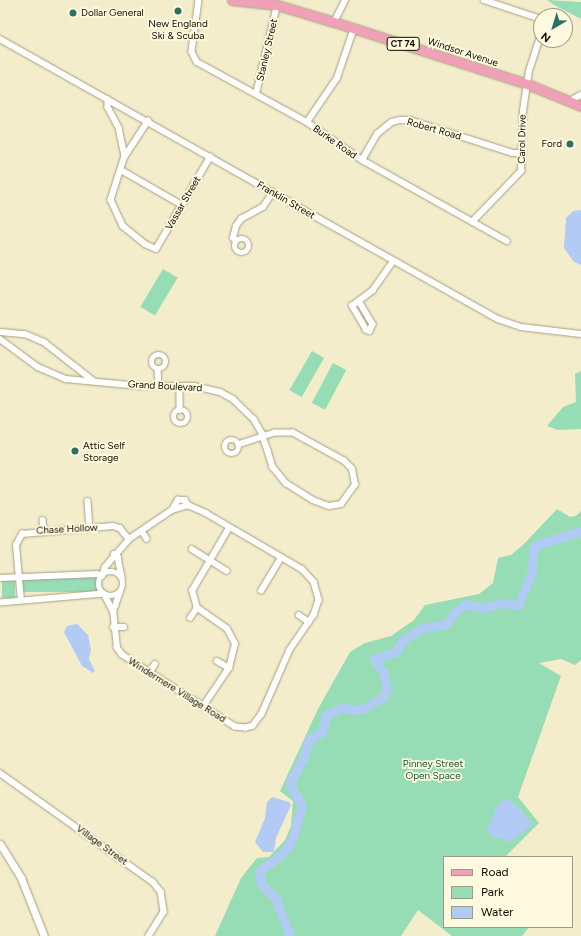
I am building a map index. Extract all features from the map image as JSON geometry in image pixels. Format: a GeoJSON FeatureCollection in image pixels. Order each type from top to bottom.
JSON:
{"type":"FeatureCollection","features":[{"type":"Feature","properties":{"kind":"main road","name":"Windsor Avenue"},"geometry":{"type":"LineString","coordinates":[[232,0],[277,5],[354,28],[527,84],[581,106]]}},
{"type":"Feature","properties":{"kind":"street","name":"Burke Road"},"geometry":{"type":"LineString","coordinates":[[199,0],[192,52],[194,58],[307,122],[362,160],[507,241]]}},
{"type":"Feature","properties":{"kind":"street"},"geometry":{"type":"LineString","coordinates":[[334,22],[345,0]]}},
{"type":"Feature","properties":{"kind":"street"},"geometry":{"type":"LineString","coordinates":[[484,0],[533,16]]}},
{"type":"Feature","properties":{"kind":"street","name":"Stanley Street"},"geometry":{"type":"LineString","coordinates":[[256,94],[277,5]]}},
{"type":"Feature","properties":{"kind":"street"},"geometry":{"type":"LineString","coordinates":[[307,122],[337,78],[354,28]]}},
{"type":"Feature","properties":{"kind":"street","name":"Franklin Street"},"geometry":{"type":"LineString","coordinates":[[0,39],[498,319],[521,327],[581,334]]}},
{"type":"Feature","properties":{"kind":"street","name":"Carol Drive"},"geometry":{"type":"LineString","coordinates":[[472,222],[517,177],[523,164],[522,111],[527,84],[537,48]]}},
{"type":"Feature","properties":{"kind":"street"},"geometry":{"type":"LineString","coordinates":[[570,101],[581,94]]}},
{"type":"Feature","properties":{"kind":"street"},"geometry":{"type":"LineString","coordinates":[[108,99],[108,107],[119,128],[125,156]]}},
{"type":"Feature","properties":{"kind":"street","name":"Robert Road"},"geometry":{"type":"LineString","coordinates":[[362,160],[377,134],[392,122],[400,120],[410,120],[513,153],[523,153]]}},
{"type":"Feature","properties":{"kind":"street"},"geometry":{"type":"LineString","coordinates":[[148,121],[125,156],[121,170],[182,205]]}},
{"type":"Feature","properties":{"kind":"street","name":"Vassar Street"},"geometry":{"type":"LineString","coordinates":[[121,170],[111,200],[118,215],[131,235],[156,249],[210,157]]}},
{"type":"Feature","properties":{"kind":"street"},"geometry":{"type":"LineString","coordinates":[[236,241],[233,238],[236,226],[241,219],[263,207],[273,192]]}},
{"type":"Feature","properties":{"kind":"street"},"geometry":{"type":"LineString","coordinates":[[359,301],[373,324],[370,331],[366,330],[352,306],[372,290],[393,261]]}},
{"type":"Feature","properties":{"kind":"street"},"geometry":{"type":"LineString","coordinates":[[0,332],[25,334],[44,342],[94,381]]}},
{"type":"Feature","properties":{"kind":"street","name":"Grand Boulevard"},"geometry":{"type":"LineString","coordinates":[[0,339],[38,367],[53,375],[79,381],[180,386],[208,389],[233,399],[254,419],[263,437],[273,467],[286,482],[313,500],[328,506],[341,504],[355,485],[352,469],[344,461],[293,433],[275,433],[263,437]]}},
{"type":"Feature","properties":{"kind":"street"},"geometry":{"type":"LineString","coordinates":[[158,369],[159,386]]}},
{"type":"Feature","properties":{"kind":"street"},"geometry":{"type":"LineString","coordinates":[[180,386],[180,410]]}},
{"type":"Feature","properties":{"kind":"street"},"geometry":{"type":"LineString","coordinates":[[239,445],[263,437]]}},
{"type":"Feature","properties":{"kind":"street"},"geometry":{"type":"LineString","coordinates":[[88,501],[90,528]]}},
{"type":"Feature","properties":{"kind":"street","name":"Windermere Village Road"},"geometry":{"type":"LineString","coordinates":[[188,506],[206,513],[229,528],[302,569],[314,582],[319,600],[309,622],[290,650],[262,714],[253,726],[235,727],[204,705],[122,655],[117,648],[113,612],[100,583],[105,567],[114,554],[129,539],[172,510],[188,506]]}},
{"type":"Feature","properties":{"kind":"street"},"geometry":{"type":"LineString","coordinates":[[42,520],[44,531]]}},
{"type":"Feature","properties":{"kind":"street","name":"Chase Hollow"},"geometry":{"type":"LineString","coordinates":[[21,601],[18,578],[18,539],[27,531],[120,528],[129,539]]}},
{"type":"Feature","properties":{"kind":"street"},"geometry":{"type":"LineString","coordinates":[[204,705],[229,668],[234,653],[234,638],[227,629],[197,608],[192,591],[229,528]]}},
{"type":"Feature","properties":{"kind":"street"},"geometry":{"type":"LineString","coordinates":[[142,531],[147,539]]}},
{"type":"Feature","properties":{"kind":"street"},"geometry":{"type":"LineString","coordinates":[[192,549],[227,571]]}},
{"type":"Feature","properties":{"kind":"street","name":"Windermere Village Road"},"geometry":{"type":"LineString","coordinates":[[113,612],[123,585],[118,557],[114,554]]}},
{"type":"Feature","properties":{"kind":"street"},"geometry":{"type":"LineString","coordinates":[[261,591],[281,558]]}},
{"type":"Feature","properties":{"kind":"street"},"geometry":{"type":"LineString","coordinates":[[0,578],[97,574],[102,576],[113,572],[122,578]]}},
{"type":"Feature","properties":{"kind":"street"},"geometry":{"type":"LineString","coordinates":[[0,603],[104,594],[111,596],[120,592]]}},
{"type":"Feature","properties":{"kind":"street"},"geometry":{"type":"LineString","coordinates":[[190,618],[197,608]]}},
{"type":"Feature","properties":{"kind":"street"},"geometry":{"type":"LineString","coordinates":[[299,615],[309,622]]}},
{"type":"Feature","properties":{"kind":"street"},"geometry":{"type":"LineString","coordinates":[[114,627],[124,627]]}},
{"type":"Feature","properties":{"kind":"street"},"geometry":{"type":"LineString","coordinates":[[217,661],[229,668]]}},
{"type":"Feature","properties":{"kind":"street"},"geometry":{"type":"LineString","coordinates":[[150,672],[155,664]]}},
{"type":"Feature","properties":{"kind":"street","name":"Village Street"},"geometry":{"type":"LineString","coordinates":[[0,773],[154,882],[161,892],[164,912],[149,936]]}},
{"type":"Feature","properties":{"kind":"street"},"geometry":{"type":"LineString","coordinates":[[0,844],[20,878],[44,936]]}},
{"type":"Feature","properties":{"kind":"green space"},"geometry":{"type":"Polygon","coordinates":[[[547,0],[581,2],[581,19],[573,15],[573,8],[560,8],[547,0]]]}},
{"type":"Feature","properties":{"kind":"green space"},"geometry":{"type":"Polygon","coordinates":[[[163,269],[178,278],[155,315],[140,307],[163,269]]]}},
{"type":"Feature","properties":{"kind":"green space"},"geometry":{"type":"Polygon","coordinates":[[[312,351],[324,358],[302,397],[290,390],[312,351]]]}},
{"type":"Feature","properties":{"kind":"green space"},"geometry":{"type":"Polygon","coordinates":[[[333,363],[346,370],[325,410],[312,403],[333,363]]]}},
{"type":"Feature","properties":{"kind":"green space"},"geometry":{"type":"Polygon","coordinates":[[[581,371],[581,429],[558,430],[547,426],[563,407],[576,402],[575,374],[581,371]]]}},
{"type":"Feature","properties":{"kind":"green space","name":"Pinney Street Open Space"},"geometry":{"type":"Polygon","coordinates":[[[557,509],[570,517],[576,516],[581,511],[581,660],[575,665],[561,659],[539,663],[561,676],[518,797],[539,823],[506,856],[443,856],[443,928],[528,928],[522,936],[452,936],[418,910],[401,936],[215,936],[241,878],[257,858],[269,857],[285,840],[291,826],[293,801],[280,791],[318,709],[350,652],[365,643],[391,636],[414,620],[425,605],[479,594],[493,583],[498,558],[511,555],[524,544],[557,509]]]}},
{"type":"Feature","properties":{"kind":"green space"},"geometry":{"type":"Polygon","coordinates":[[[22,576],[97,576],[97,592],[22,592],[22,576]]]}},
{"type":"Feature","properties":{"kind":"green space"},"geometry":{"type":"Polygon","coordinates":[[[2,581],[15,581],[15,598],[2,598],[2,581]]]}},
{"type":"Feature","properties":{"kind":"water"},"geometry":{"type":"Polygon","coordinates":[[[581,210],[581,265],[574,262],[564,248],[566,218],[573,211],[581,210]]]}},
{"type":"Feature","properties":{"kind":"water"},"geometry":{"type":"Polygon","coordinates":[[[77,624],[88,635],[91,650],[89,659],[95,671],[93,673],[82,666],[64,632],[67,626],[77,624]]]}},
{"type":"Feature","properties":{"kind":"water"},"geometry":{"type":"Polygon","coordinates":[[[272,797],[289,802],[291,805],[276,838],[274,852],[263,852],[255,842],[265,818],[267,802],[272,797]]]}},
{"type":"Feature","properties":{"kind":"water"},"geometry":{"type":"Polygon","coordinates":[[[503,800],[508,800],[516,805],[533,824],[510,842],[491,835],[487,830],[497,806],[503,800]]]}},
{"type":"Feature","properties":{"kind":"waterway"},"geometry":{"type":"LineString","coordinates":[[290,936],[275,898],[261,884],[259,871],[282,854],[292,840],[302,805],[291,787],[290,782],[303,759],[309,739],[322,732],[326,715],[343,707],[352,710],[362,709],[382,698],[387,689],[383,672],[374,659],[396,652],[402,641],[420,629],[446,624],[456,611],[466,604],[484,608],[502,603],[518,605],[531,575],[534,546],[581,531]]}},
{"type":"Feature","properties":{"kind":"place","name":"New England Ski & Scuba"},"geometry":{"type":"Point","coordinates":[178,11]}},
{"type":"Feature","properties":{"kind":"place","name":"Dollar General"},"geometry":{"type":"Point","coordinates":[73,13]}},
{"type":"Feature","properties":{"kind":"place","name":"Ford"},"geometry":{"type":"Point","coordinates":[570,144]}},
{"type":"Feature","properties":{"kind":"place","name":"Attic Self Storage"},"geometry":{"type":"Point","coordinates":[75,451]}}]}
